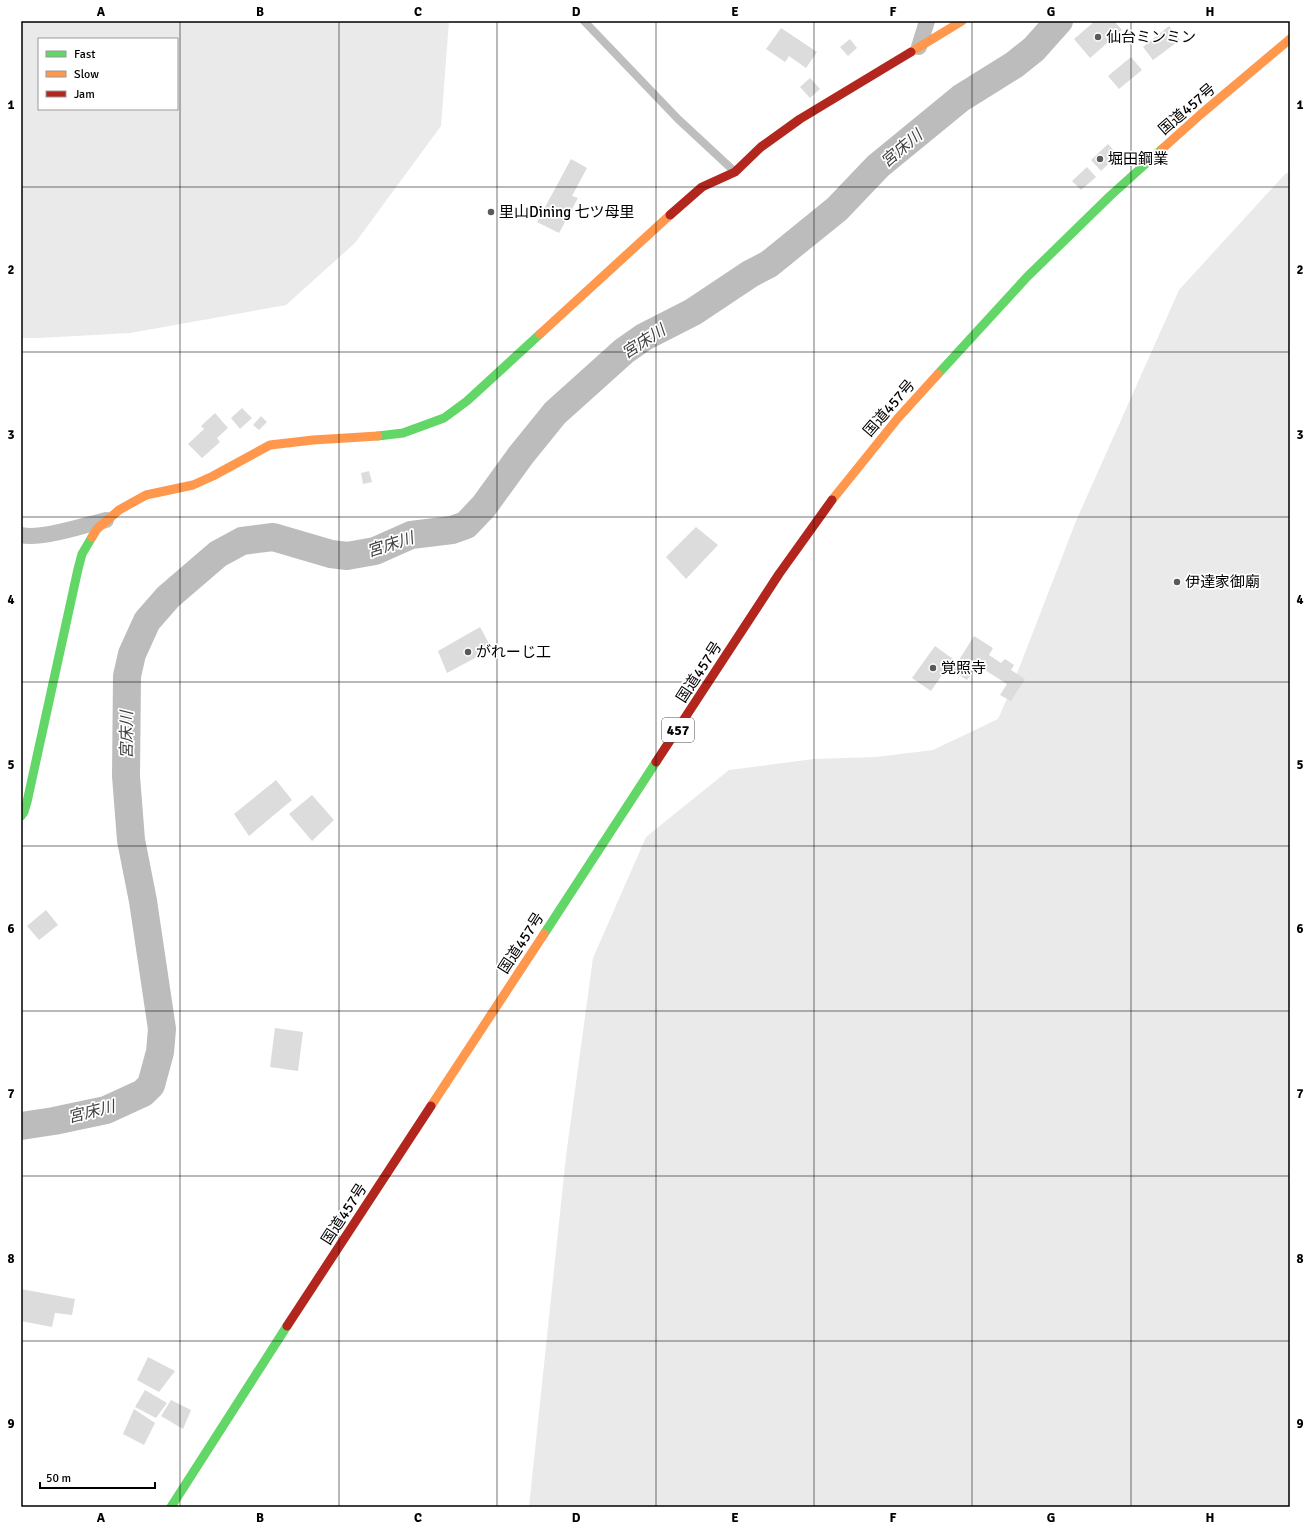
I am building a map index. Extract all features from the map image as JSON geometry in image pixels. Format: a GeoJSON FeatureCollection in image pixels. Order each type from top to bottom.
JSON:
{"type":"FeatureCollection","features":[{"type":"Feature","properties":{"kind":"main road"},"geometry":{"type":"LineString","coordinates":[[21,816],[24,812],[32,781],[82,554],[90,540],[106,520],[119,510],[146,495],[193,485],[213,476],[270,445],[313,440],[391,435],[425,426],[444,418],[473,396],[702,187],[735,172],[761,147],[800,119],[962,21]]}},
{"type":"Feature","properties":{"kind":"main road","name":"国道457号"},"geometry":{"type":"LineString","coordinates":[[171,1507],[316,1282],[779,574],[830,502],[898,418],[1027,277],[1110,196],[1201,114],[1290,39]]}},
{"type":"Feature","properties":{"kind":"street"},"geometry":{"type":"LineString","coordinates":[[919,47],[927,21]]}},
{"type":"Feature","properties":{"kind":"street"},"geometry":{"type":"LineString","coordinates":[[21,535],[38,535],[106,520]]}},
{"type":"Feature","properties":{"kind":"lane"},"geometry":{"type":"LineString","coordinates":[[584,21],[678,119],[735,172]]}},
{"type":"Feature","properties":{"kind":"shaded area"},"geometry":{"type":"Polygon","coordinates":[[[21,21],[449,21],[441,126],[355,243],[286,305],[130,333],[21,338],[21,21]]]}},
{"type":"Feature","properties":{"kind":"shaded area"},"geometry":{"type":"Polygon","coordinates":[[[1290,172],[1290,1507],[529,1507],[566,1156],[593,958],[646,837],[729,770],[814,759],[876,757],[933,750],[998,719],[1076,521],[1179,290],[1285,174],[1290,172]]]}},
{"type":"Feature","properties":{"kind":"building"},"geometry":{"type":"Polygon","coordinates":[[[1095,21],[1114,21],[1122,30],[1090,58],[1074,39],[1095,21]]]}},
{"type":"Feature","properties":{"kind":"building"},"geometry":{"type":"Polygon","coordinates":[[[1169,26],[1180,40],[1153,60],[1143,47],[1169,26]]]}},
{"type":"Feature","properties":{"kind":"building"},"geometry":{"type":"Polygon","coordinates":[[[781,28],[817,52],[806,68],[789,56],[785,62],[766,49],[781,28]]]}},
{"type":"Feature","properties":{"kind":"building"},"geometry":{"type":"Polygon","coordinates":[[[850,39],[857,48],[848,56],[840,47],[850,39]]]}},
{"type":"Feature","properties":{"kind":"building"},"geometry":{"type":"Polygon","coordinates":[[[1131,57],[1142,70],[1119,89],[1108,76],[1131,57]]]}},
{"type":"Feature","properties":{"kind":"building"},"geometry":{"type":"Polygon","coordinates":[[[810,78],[820,89],[810,98],[800,87],[810,78]]]}},
{"type":"Feature","properties":{"kind":"building"},"geometry":{"type":"Polygon","coordinates":[[[1108,144],[1118,155],[1101,171],[1091,160],[1108,144]]]}},
{"type":"Feature","properties":{"kind":"building"},"geometry":{"type":"Polygon","coordinates":[[[571,159],[587,168],[572,196],[578,198],[559,233],[537,222],[571,159]]]}},
{"type":"Feature","properties":{"kind":"building"},"geometry":{"type":"Polygon","coordinates":[[[1087,167],[1096,177],[1081,190],[1072,181],[1087,167]]]}},
{"type":"Feature","properties":{"kind":"building"},"geometry":{"type":"Polygon","coordinates":[[[242,408],[252,418],[240,429],[231,418],[242,408]]]}},
{"type":"Feature","properties":{"kind":"building"},"geometry":{"type":"Polygon","coordinates":[[[215,413],[228,428],[217,438],[220,442],[202,458],[188,444],[204,429],[201,426],[215,413]]]}},
{"type":"Feature","properties":{"kind":"building"},"geometry":{"type":"Polygon","coordinates":[[[261,416],[267,422],[259,430],[253,425],[261,416]]]}},
{"type":"Feature","properties":{"kind":"building"},"geometry":{"type":"Polygon","coordinates":[[[369,471],[372,482],[363,484],[361,473],[369,471]]]}},
{"type":"Feature","properties":{"kind":"building"},"geometry":{"type":"Polygon","coordinates":[[[696,527],[718,545],[686,579],[666,557],[696,527]]]}},
{"type":"Feature","properties":{"kind":"building"},"geometry":{"type":"Polygon","coordinates":[[[480,627],[492,649],[447,673],[438,651],[480,627]]]}},
{"type":"Feature","properties":{"kind":"building"},"geometry":{"type":"Polygon","coordinates":[[[974,636],[993,648],[989,655],[1001,663],[1005,659],[1014,665],[1011,670],[1025,679],[1011,701],[1000,695],[1007,684],[977,665],[967,680],[952,671],[974,636]]]}},
{"type":"Feature","properties":{"kind":"building"},"geometry":{"type":"Polygon","coordinates":[[[935,646],[953,659],[931,691],[912,678],[935,646]]]}},
{"type":"Feature","properties":{"kind":"building"},"geometry":{"type":"Polygon","coordinates":[[[276,780],[292,800],[249,836],[234,814],[276,780]]]}},
{"type":"Feature","properties":{"kind":"building"},"geometry":{"type":"Polygon","coordinates":[[[312,795],[334,820],[312,841],[289,814],[312,795]]]}},
{"type":"Feature","properties":{"kind":"building"},"geometry":{"type":"Polygon","coordinates":[[[46,910],[58,925],[39,940],[27,926],[46,910]]]}},
{"type":"Feature","properties":{"kind":"building"},"geometry":{"type":"Polygon","coordinates":[[[275,1028],[303,1032],[298,1071],[270,1067],[275,1028]]]}},
{"type":"Feature","properties":{"kind":"building"},"geometry":{"type":"Polygon","coordinates":[[[21,1289],[75,1299],[72,1315],[55,1313],[52,1327],[21,1321],[21,1289]]]}},
{"type":"Feature","properties":{"kind":"building"},"geometry":{"type":"Polygon","coordinates":[[[148,1357],[175,1371],[159,1392],[137,1380],[148,1357]]]}},
{"type":"Feature","properties":{"kind":"building"},"geometry":{"type":"Polygon","coordinates":[[[145,1390],[167,1403],[156,1418],[135,1407],[145,1390]]]}},
{"type":"Feature","properties":{"kind":"building"},"geometry":{"type":"Polygon","coordinates":[[[171,1400],[191,1410],[183,1429],[161,1416],[171,1400]]]}},
{"type":"Feature","properties":{"kind":"building"},"geometry":{"type":"Polygon","coordinates":[[[134,1409],[155,1423],[144,1445],[123,1434],[134,1409]]]}},
{"type":"Feature","properties":{"kind":"waterway","name":"宮床川"},"geometry":{"type":"LineString","coordinates":[[21,1126],[106,1110],[143,1093],[151,1085],[160,1052],[162,1029],[143,901],[131,840],[126,776],[127,676],[132,654],[147,621],[168,597],[218,554],[242,541],[273,537],[331,554],[347,556],[375,551],[411,535],[452,530],[466,525],[484,506],[521,455],[555,413],[624,351],[644,337],[693,312],[750,274],[769,264],[837,209],[878,166],[961,98],[1014,65],[1034,49],[1059,21]]}},
{"type":"Feature","properties":{"kind":"traffic: fast"},"geometry":{"type":"LineString","coordinates":[[938,374],[1027,277],[1110,196],[1162,149]]}},
{"type":"Feature","properties":{"kind":"traffic: fast"},"geometry":{"type":"LineString","coordinates":[[378,436],[403,433],[444,418],[467,401],[540,334]]}},
{"type":"Feature","properties":{"kind":"traffic: fast"},"geometry":{"type":"LineString","coordinates":[[21,816],[27,802],[78,569],[82,554],[92,537]]}},
{"type":"Feature","properties":{"kind":"traffic: fast"},"geometry":{"type":"LineString","coordinates":[[544,934],[656,762]]}},
{"type":"Feature","properties":{"kind":"traffic: fast"},"geometry":{"type":"LineString","coordinates":[[171,1507],[287,1326]]}},
{"type":"Feature","properties":{"kind":"traffic: slow"},"geometry":{"type":"LineString","coordinates":[[911,52],[962,21]]}},
{"type":"Feature","properties":{"kind":"traffic: slow"},"geometry":{"type":"LineString","coordinates":[[1162,149],[1290,39]]}},
{"type":"Feature","properties":{"kind":"traffic: slow"},"geometry":{"type":"LineString","coordinates":[[540,334],[670,215]]}},
{"type":"Feature","properties":{"kind":"traffic: slow"},"geometry":{"type":"LineString","coordinates":[[832,500],[898,418],[938,374]]}},
{"type":"Feature","properties":{"kind":"traffic: slow"},"geometry":{"type":"LineString","coordinates":[[92,537],[97,529],[119,510],[146,495],[193,485],[213,476],[270,445],[313,440],[378,436]]}},
{"type":"Feature","properties":{"kind":"traffic: slow"},"geometry":{"type":"LineString","coordinates":[[431,1106],[544,934]]}},
{"type":"Feature","properties":{"kind":"traffic: jam"},"geometry":{"type":"LineString","coordinates":[[670,215],[702,187],[735,172],[761,147],[800,119],[911,52]]}},
{"type":"Feature","properties":{"kind":"traffic: jam"},"geometry":{"type":"LineString","coordinates":[[656,762],[779,574],[832,500]]}},
{"type":"Feature","properties":{"kind":"traffic: jam"},"geometry":{"type":"LineString","coordinates":[[287,1326],[431,1106]]}},
{"type":"Feature","properties":{"kind":"place","name":"仙台ミンミン"},"geometry":{"type":"Point","coordinates":[1098,37]}},
{"type":"Feature","properties":{"kind":"place","name":"堀田鋼業"},"geometry":{"type":"Point","coordinates":[1100,159]}},
{"type":"Feature","properties":{"kind":"place","name":"里山Dining 七ツ母里"},"geometry":{"type":"Point","coordinates":[491,212]}},
{"type":"Feature","properties":{"kind":"place","name":"伊達家御廟"},"geometry":{"type":"Point","coordinates":[1177,582]}},
{"type":"Feature","properties":{"kind":"place","name":"がれーじ工"},"geometry":{"type":"Point","coordinates":[468,652]}},
{"type":"Feature","properties":{"kind":"place","name":"覚照寺"},"geometry":{"type":"Point","coordinates":[933,668]}}]}
